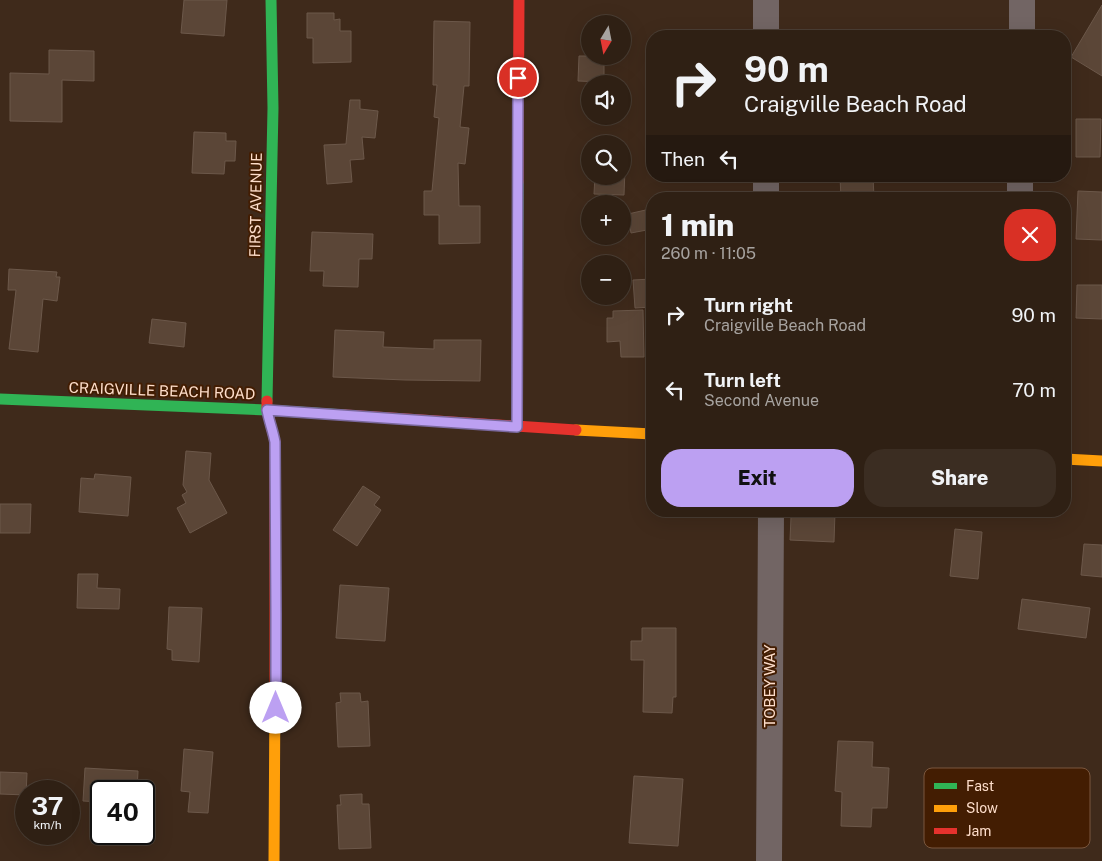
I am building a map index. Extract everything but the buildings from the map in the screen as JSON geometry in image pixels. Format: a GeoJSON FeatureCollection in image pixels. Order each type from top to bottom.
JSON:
{"type":"FeatureCollection","features":[{"type":"Feature","properties":{"kind":"street","name":"FIRST AVENUE"},"geometry":{"type":"LineString","coordinates":[[271,0],[272,108],[267,410],[275,442],[274,861]]}},
{"type":"Feature","properties":{"kind":"street"},"geometry":{"type":"LineString","coordinates":[[517,427],[519,0]]}},
{"type":"Feature","properties":{"kind":"street"},"geometry":{"type":"LineString","coordinates":[[766,0],[766,30]]}},
{"type":"Feature","properties":{"kind":"street"},"geometry":{"type":"LineString","coordinates":[[1022,0],[1022,30]]}},
{"type":"Feature","properties":{"kind":"street","name":"CRAIGVILLE BEACH ROAD"},"geometry":{"type":"LineString","coordinates":[[0,399],[267,410],[646,434]]}},
{"type":"Feature","properties":{"kind":"street"},"geometry":{"type":"LineString","coordinates":[[1071,459],[1102,461]]}},
{"type":"Feature","properties":{"kind":"street","name":"TOBEY WAY"},"geometry":{"type":"LineString","coordinates":[[769,861],[771,517]]}},
{"type":"Feature","properties":{"kind":"traffic: fast"},"geometry":{"type":"LineString","coordinates":[[267,401],[273,108],[271,0]]}},
{"type":"Feature","properties":{"kind":"traffic: fast"},"geometry":{"type":"LineString","coordinates":[[517,427],[518,182]]}},
{"type":"Feature","properties":{"kind":"traffic: fast"},"geometry":{"type":"LineString","coordinates":[[0,399],[345,415]]}},
{"type":"Feature","properties":{"kind":"traffic: slow"},"geometry":{"type":"LineString","coordinates":[[576,430],[646,434]]}},
{"type":"Feature","properties":{"kind":"traffic: slow"},"geometry":{"type":"LineString","coordinates":[[1071,459],[1102,461]]}},
{"type":"Feature","properties":{"kind":"traffic: slow"},"geometry":{"type":"LineString","coordinates":[[274,861],[275,685]]}},
{"type":"Feature","properties":{"kind":"traffic: jam"},"geometry":{"type":"LineString","coordinates":[[518,182],[519,0]]}},
{"type":"Feature","properties":{"kind":"traffic: jam"},"geometry":{"type":"LineString","coordinates":[[267,401],[267,410],[275,442],[275,685]]}},
{"type":"Feature","properties":{"kind":"traffic: jam"},"geometry":{"type":"LineString","coordinates":[[345,415],[576,430]]}},
{"type":"Feature","properties":{"kind":"route"},"geometry":{"type":"LineString","coordinates":[[276,708],[275,442],[267,410],[517,427],[518,78]]}}]}
